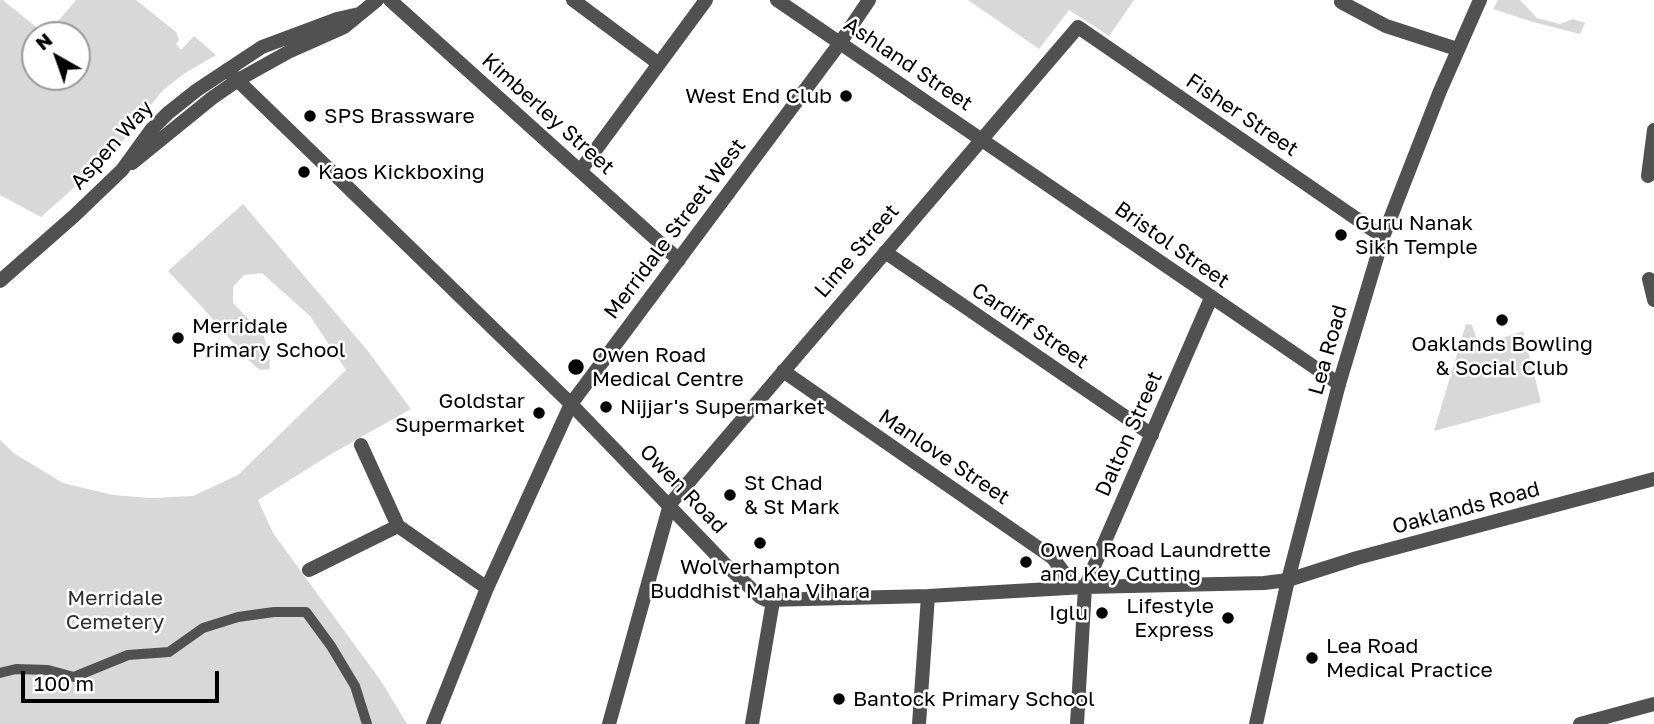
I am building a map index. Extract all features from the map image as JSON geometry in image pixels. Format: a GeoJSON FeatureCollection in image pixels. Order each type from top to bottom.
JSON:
{"type":"FeatureCollection","features":[{"type":"Feature","properties":{"kind":"street","name":"Aspen Way"},"geometry":{"type":"LineString","coordinates":[[0,281],[232,75],[344,27],[377,0]]}},
{"type":"Feature","properties":{"kind":"street","name":"Kimberley Street"},"geometry":{"type":"LineString","coordinates":[[390,0],[679,260]]}},
{"type":"Feature","properties":{"kind":"street"},"geometry":{"type":"LineString","coordinates":[[573,0],[659,64]]}},
{"type":"Feature","properties":{"kind":"street"},"geometry":{"type":"LineString","coordinates":[[580,171],[706,0]]}},
{"type":"Feature","properties":{"kind":"street","name":"Ashland Street"},"geometry":{"type":"LineString","coordinates":[[777,0],[982,139]]}},
{"type":"Feature","properties":{"kind":"street","name":"Merridale Street West"},"geometry":{"type":"LineString","coordinates":[[433,724],[487,588],[571,404],[840,43],[869,0]]}},
{"type":"Feature","properties":{"kind":"street","name":"Lea Road"},"geometry":{"type":"LineString","coordinates":[[1256,724],[1288,580],[1339,384],[1383,237],[1457,49],[1480,0]]}},
{"type":"Feature","properties":{"kind":"street"},"geometry":{"type":"LineString","coordinates":[[1341,2],[1386,26],[1457,49]]}},
{"type":"Feature","properties":{"kind":"street","name":"Lime Street"},"geometry":{"type":"LineString","coordinates":[[670,504],[1078,27]]}},
{"type":"Feature","properties":{"kind":"street","name":"Fisher Street"},"geometry":{"type":"LineString","coordinates":[[1078,27],[1383,237]]}},
{"type":"Feature","properties":{"kind":"street","name":"Owen Road"},"geometry":{"type":"LineString","coordinates":[[232,75],[571,404],[760,597],[773,601]]}},
{"type":"Feature","properties":{"kind":"street"},"geometry":{"type":"LineString","coordinates":[[1648,176],[1654,130]]}},
{"type":"Feature","properties":{"kind":"street","name":"Bristol Street"},"geometry":{"type":"LineString","coordinates":[[982,139],[1339,384]]}},
{"type":"Feature","properties":{"kind":"street","name":"Cardiff Street"},"geometry":{"type":"LineString","coordinates":[[885,251],[1152,435]]}},
{"type":"Feature","properties":{"kind":"street"},"geometry":{"type":"LineString","coordinates":[[1649,279],[1654,300]]}},
{"type":"Feature","properties":{"kind":"street","name":"Dalton Street"},"geometry":{"type":"LineString","coordinates":[[1085,587],[1211,298]]}},
{"type":"Feature","properties":{"kind":"street","name":"Manlove Street"},"geometry":{"type":"LineString","coordinates":[[783,371],[1053,558],[1064,573],[1068,588]]}},
{"type":"Feature","properties":{"kind":"street"},"geometry":{"type":"LineString","coordinates":[[361,444],[398,526],[487,588]]}},
{"type":"Feature","properties":{"kind":"street","name":"Oaklands Road"},"geometry":{"type":"LineString","coordinates":[[1288,580],[1357,558],[1654,479]]}},
{"type":"Feature","properties":{"kind":"street"},"geometry":{"type":"LineString","coordinates":[[609,724],[670,504]]}},
{"type":"Feature","properties":{"kind":"street"},"geometry":{"type":"LineString","coordinates":[[309,570],[398,526]]}},
{"type":"Feature","properties":{"kind":"street"},"geometry":{"type":"LineString","coordinates":[[752,724],[773,601],[1085,587],[1217,586],[1288,580]]}},
{"type":"Feature","properties":{"kind":"street"},"geometry":{"type":"LineString","coordinates":[[1077,724],[1085,587]]}},
{"type":"Feature","properties":{"kind":"street"},"geometry":{"type":"LineString","coordinates":[[919,724],[929,596]]}},
{"type":"Feature","properties":{"kind":"street"},"geometry":{"type":"LineString","coordinates":[[0,673],[16,668],[48,670],[74,677],[128,655],[169,652],[203,628],[238,617],[274,612],[306,612],[355,686],[367,724]]}},
{"type":"Feature","properties":{"kind":"street"},"geometry":{"type":"LineString","coordinates":[[1580,724],[1654,704]]}},
{"type":"Feature","properties":{"kind":"green space"},"geometry":{"type":"Polygon","coordinates":[[[0,0],[29,21],[21,21],[21,91],[91,91],[91,21],[58,21],[76,0],[136,0],[176,32],[179,40],[176,44],[181,50],[194,36],[216,55],[185,73],[162,91],[106,159],[41,217],[0,195],[0,0]]]}},
{"type":"Feature","properties":{"kind":"green space"},"geometry":{"type":"Polygon","coordinates":[[[968,0],[1134,0],[1109,36],[1069,10],[1039,49],[968,0]]]}},
{"type":"Feature","properties":{"kind":"green space"},"geometry":{"type":"Polygon","coordinates":[[[1498,0],[1520,0],[1537,18],[1560,24],[1573,19],[1585,23],[1580,34],[1533,22],[1493,9],[1498,0]]]}},
{"type":"Feature","properties":{"kind":"green space","name":"Merridale Cemetery"},"geometry":{"type":"Polygon","coordinates":[[[243,204],[367,350],[411,409],[331,454],[258,500],[273,533],[381,681],[407,724],[0,724],[0,440],[15,454],[63,483],[113,495],[151,498],[193,496],[238,475],[346,370],[310,316],[262,273],[244,275],[233,287],[233,303],[263,334],[269,352],[270,369],[260,370],[168,271],[243,204]]]}},
{"type":"Feature","properties":{"kind":"green space"},"geometry":{"type":"Polygon","coordinates":[[[1466,324],[1472,325],[1479,346],[1523,331],[1541,402],[1434,431],[1466,324]]]}},
{"type":"Feature","properties":{"kind":"place","name":"West End Club"},"geometry":{"type":"Point","coordinates":[846,96]}},
{"type":"Feature","properties":{"kind":"place","name":"SPS Brassware"},"geometry":{"type":"Point","coordinates":[310,116]}},
{"type":"Feature","properties":{"kind":"place","name":"Kaos Kickboxing"},"geometry":{"type":"Point","coordinates":[304,172]}},
{"type":"Feature","properties":{"kind":"place","name":"Guru Nanak Sikh Temple"},"geometry":{"type":"Point","coordinates":[1341,235]}},
{"type":"Feature","properties":{"kind":"place","name":"Oaklands Bowling & Social Club"},"geometry":{"type":"Point","coordinates":[1502,320]}},
{"type":"Feature","properties":{"kind":"place","name":"Merridale Primary School"},"geometry":{"type":"Point","coordinates":[178,338]}},
{"type":"Feature","properties":{"kind":"place","name":"Owen Road Medical Centre"},"geometry":{"type":"Point","coordinates":[576,367]}},
{"type":"Feature","properties":{"kind":"place","name":"Nijjar's Supermarket"},"geometry":{"type":"Point","coordinates":[606,407]}},
{"type":"Feature","properties":{"kind":"place","name":"Goldstar Supermarket"},"geometry":{"type":"Point","coordinates":[539,413]}},
{"type":"Feature","properties":{"kind":"place","name":"St Chad & St Mark"},"geometry":{"type":"Point","coordinates":[730,495]}},
{"type":"Feature","properties":{"kind":"place","name":"Wolverhampton Buddhist Maha Vihara"},"geometry":{"type":"Point","coordinates":[760,543]}},
{"type":"Feature","properties":{"kind":"place","name":"Owen Road Laundrette and Key Cutting"},"geometry":{"type":"Point","coordinates":[1026,562]}},
{"type":"Feature","properties":{"kind":"place","name":"Iglu"},"geometry":{"type":"Point","coordinates":[1102,613]}},
{"type":"Feature","properties":{"kind":"place","name":"Lifestyle Express"},"geometry":{"type":"Point","coordinates":[1228,618]}},
{"type":"Feature","properties":{"kind":"place","name":"Lea Road Medical Practice"},"geometry":{"type":"Point","coordinates":[1312,658]}},
{"type":"Feature","properties":{"kind":"place","name":"Bantock Primary School"},"geometry":{"type":"Point","coordinates":[839,699]}}]}
